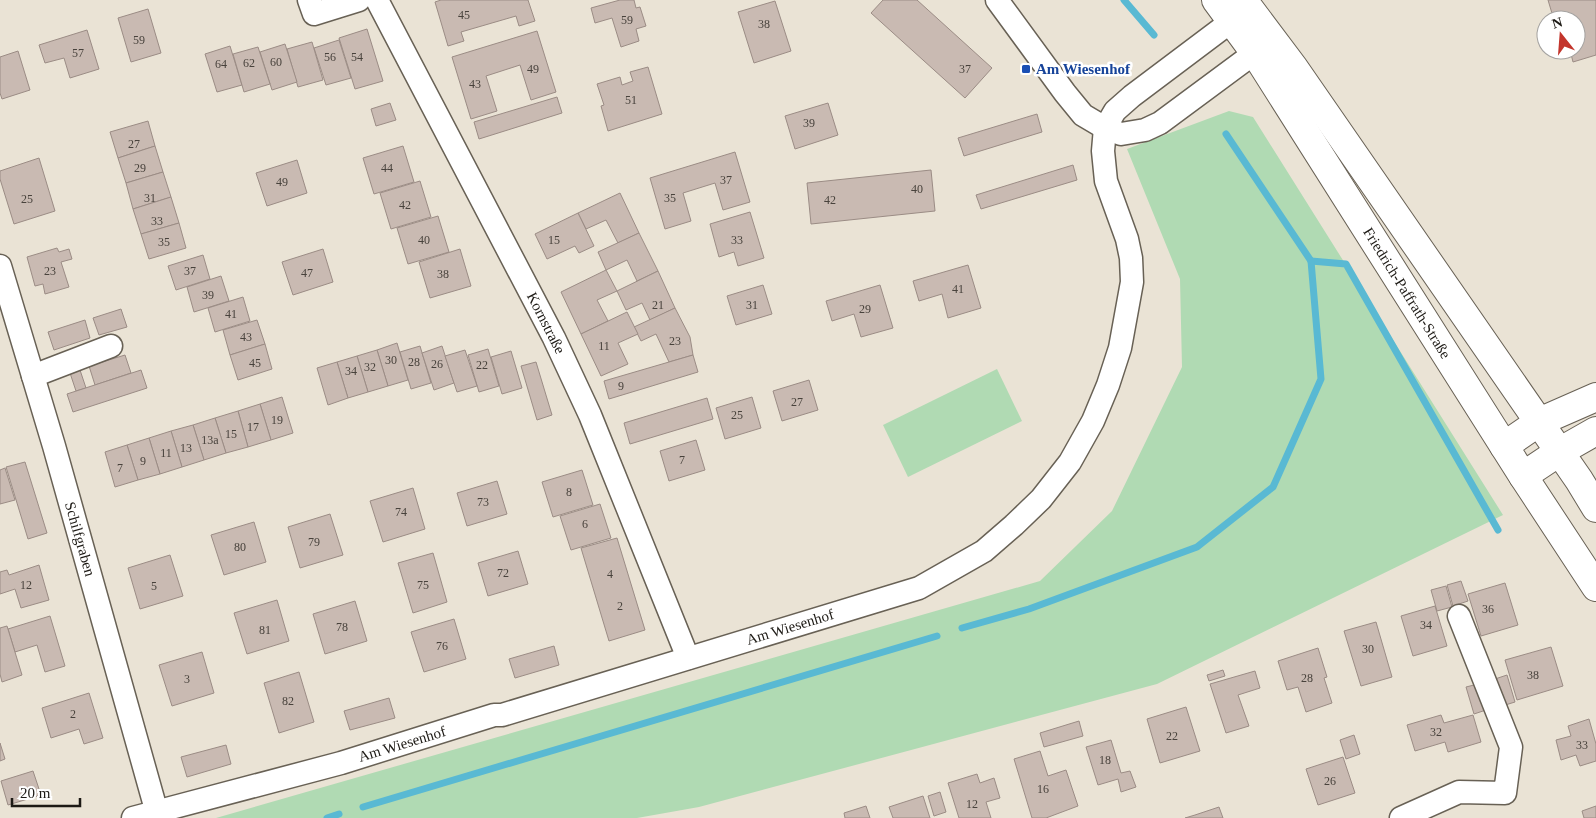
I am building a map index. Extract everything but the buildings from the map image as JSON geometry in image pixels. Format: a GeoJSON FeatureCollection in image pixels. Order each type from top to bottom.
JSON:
{"type":"FeatureCollection","features":[{"type":"Feature","properties":{"kind":"main road","name":"Friedrich-Paffrath-Straße"},"geometry":{"type":"LineString","coordinates":[[1235,7],[1539,422],[1596,508]]}},
{"type":"Feature","properties":{"kind":"main road","name":"Friedrich-Paffrath-Straße"},"geometry":{"type":"LineString","coordinates":[[1264,46],[1504,446],[1596,587]]}},
{"type":"Feature","properties":{"kind":"main road"},"geometry":{"type":"LineString","coordinates":[[1504,446],[1539,422],[1596,398]]}},
{"type":"Feature","properties":{"kind":"main road"},"geometry":{"type":"LineString","coordinates":[[1523,476],[1559,452],[1596,431]]}},
{"type":"Feature","properties":{"kind":"street"},"geometry":{"type":"LineString","coordinates":[[309,0],[314,14],[359,0]]}},
{"type":"Feature","properties":{"kind":"street","name":"Kornstraße"},"geometry":{"type":"LineString","coordinates":[[377,0],[554,338],[590,414],[688,658]]}},
{"type":"Feature","properties":{"kind":"street"},"geometry":{"type":"LineString","coordinates":[[997,0],[1077,108],[1084,115],[1105,128],[1121,134],[1145,130],[1160,123],[1264,46]]}},
{"type":"Feature","properties":{"kind":"street"},"geometry":{"type":"LineString","coordinates":[[1105,128],[1115,111],[1235,7]]}},
{"type":"Feature","properties":{"kind":"street","name":"Am Wiesenhof"},"geometry":{"type":"LineString","coordinates":[[133,818],[341,763],[494,715],[502,715],[919,588],[984,550],[1042,499],[1070,462],[1093,421],[1108,385],[1120,348],[1132,282],[1131,258],[1127,239],[1106,181],[1103,151],[1105,128]]}},
{"type":"Feature","properties":{"kind":"street","name":"Schilfgraben"},"geometry":{"type":"LineString","coordinates":[[0,266],[54,446],[157,813]]}},
{"type":"Feature","properties":{"kind":"street"},"geometry":{"type":"LineString","coordinates":[[33,376],[111,346]]}},
{"type":"Feature","properties":{"kind":"street"},"geometry":{"type":"LineString","coordinates":[[1400,818],[1459,792],[1504,793],[1511,747],[1459,616]]}},
{"type":"Feature","properties":{"kind":"green space"},"geometry":{"type":"Polygon","coordinates":[[[1229,111],[1253,117],[1503,515],[1157,684],[699,807],[637,818],[216,818],[1040,581],[1112,511],[1182,367],[1180,279],[1127,149],[1229,111]]]}},
{"type":"Feature","properties":{"kind":"green space"},"geometry":{"type":"Polygon","coordinates":[[[997,369],[1022,421],[908,477],[883,425],[997,369]]]}},
{"type":"Feature","properties":{"kind":"waterway"},"geometry":{"type":"LineString","coordinates":[[1124,0],[1154,35]]}},
{"type":"Feature","properties":{"kind":"waterway"},"geometry":{"type":"LineString","coordinates":[[962,628],[1029,609],[1197,547],[1273,487],[1321,379],[1311,261],[1226,134]]}},
{"type":"Feature","properties":{"kind":"waterway"},"geometry":{"type":"LineString","coordinates":[[1311,261],[1346,264],[1498,530]]}},
{"type":"Feature","properties":{"kind":"waterway"},"geometry":{"type":"LineString","coordinates":[[363,807],[937,636]]}},
{"type":"Feature","properties":{"kind":"waterway"},"geometry":{"type":"LineString","coordinates":[[327,818],[339,814]]}},
{"type":"Feature","properties":{"kind":"place","name":"Am Wiesenhof"},"geometry":{"type":"Point","coordinates":[1026,69]}}]}
